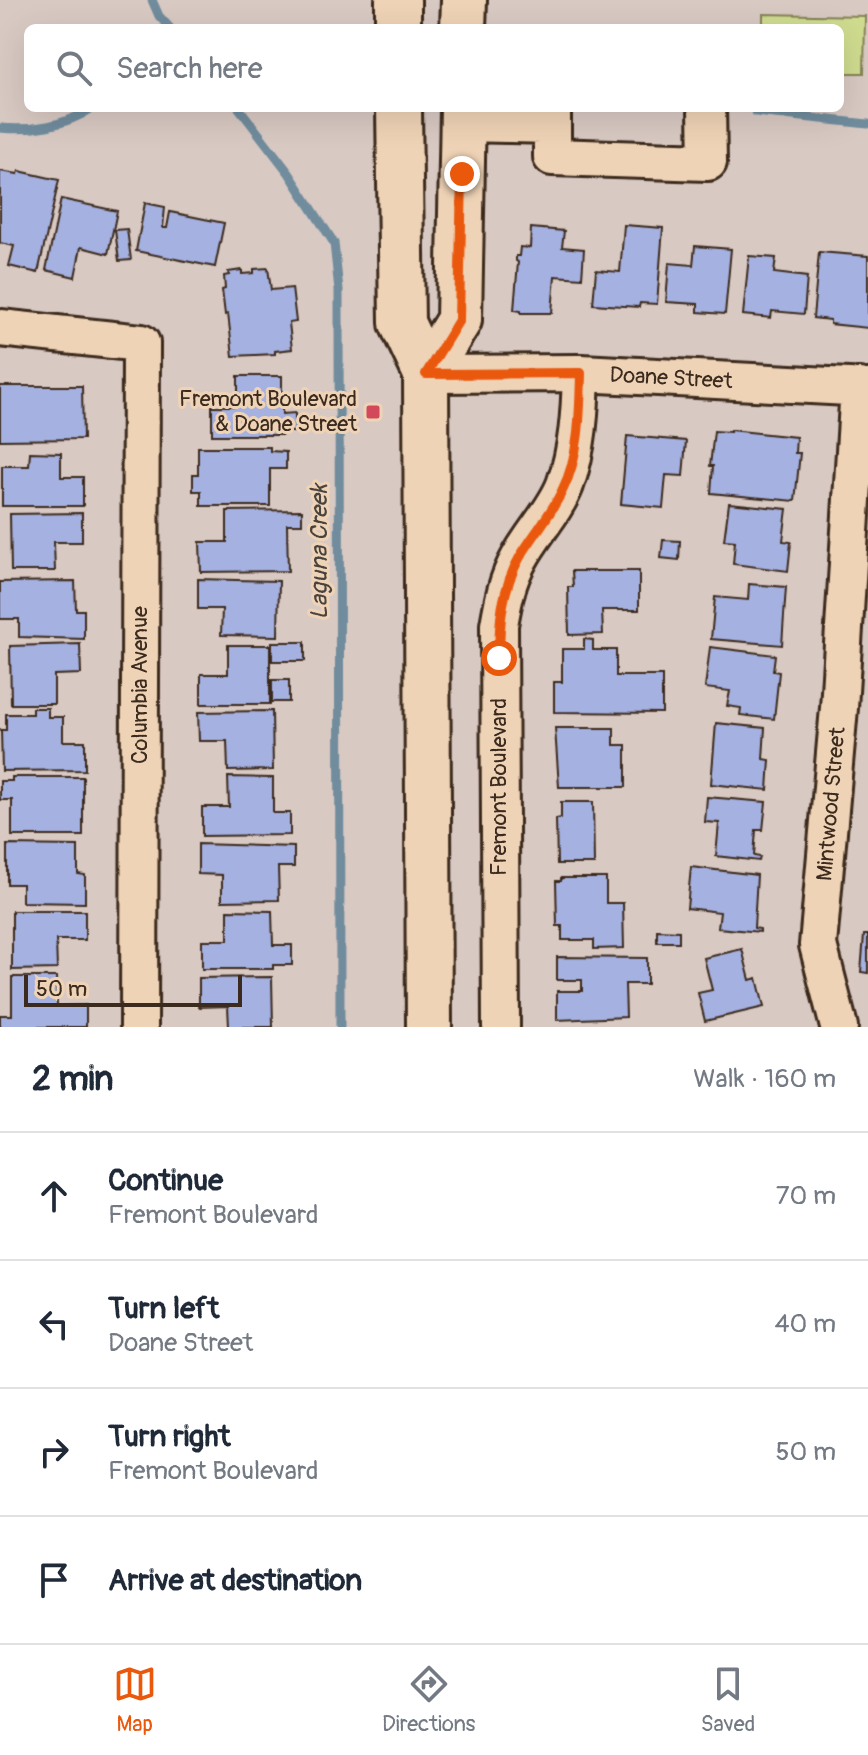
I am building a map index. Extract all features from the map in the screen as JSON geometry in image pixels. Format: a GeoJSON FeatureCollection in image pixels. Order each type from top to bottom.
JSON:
{"type":"FeatureCollection","features":[{"type":"Feature","properties":{"kind":"main road"},"geometry":{"type":"LineString","coordinates":[[398,0],[398,24]]}},
{"type":"Feature","properties":{"kind":"main road"},"geometry":{"type":"LineString","coordinates":[[463,24],[464,0]]}},
{"type":"Feature","properties":{"kind":"main road"},"geometry":{"type":"LineString","coordinates":[[399,112],[402,323],[426,374],[429,1027]]}},
{"type":"Feature","properties":{"kind":"main road"},"geometry":{"type":"LineString","coordinates":[[426,374],[459,320],[462,115]]}},
{"type":"Feature","properties":{"kind":"street"},"geometry":{"type":"LineString","coordinates":[[462,115],[552,116],[552,157],[708,162],[707,112]]}},
{"type":"Feature","properties":{"kind":"street","name":"Columbia Avenue"},"geometry":{"type":"LineString","coordinates":[[0,328],[141,343],[139,1027]]}},
{"type":"Feature","properties":{"kind":"street","name":"Doane Street"},"geometry":{"type":"LineString","coordinates":[[426,374],[581,373],[864,388]]}},
{"type":"Feature","properties":{"kind":"street","name":"Fremont Boulevard"},"geometry":{"type":"LineString","coordinates":[[501,1027],[499,625],[506,589],[518,560],[564,488],[574,454],[580,413],[581,373]]}},
{"type":"Feature","properties":{"kind":"street","name":"Mintwood Street"},"geometry":{"type":"LineString","coordinates":[[847,1026],[818,945],[854,709],[864,388]]}},
{"type":"Feature","properties":{"kind":"green space"},"geometry":{"type":"Polygon","coordinates":[[[763,14],[865,16],[864,73],[844,73],[844,24],[763,24],[763,14]]]}},
{"type":"Feature","properties":{"kind":"building"},"geometry":{"type":"Polygon","coordinates":[[[0,171],[18,174],[19,171],[59,180],[38,273],[9,266],[14,246],[0,243],[0,171]]]}},
{"type":"Feature","properties":{"kind":"building"},"geometry":{"type":"Polygon","coordinates":[[[61,199],[117,211],[108,254],[81,247],[75,277],[46,270],[61,199]]]}},
{"type":"Feature","properties":{"kind":"building"},"geometry":{"type":"Polygon","coordinates":[[[145,203],[165,207],[163,228],[167,228],[170,212],[224,223],[215,267],[136,251],[145,203]]]}},
{"type":"Feature","properties":{"kind":"building"},"geometry":{"type":"Polygon","coordinates":[[[624,225],[663,228],[657,304],[640,303],[639,307],[593,304],[596,270],[620,272],[624,225]]]}},
{"type":"Feature","properties":{"kind":"building"},"geometry":{"type":"Polygon","coordinates":[[[531,228],[564,231],[562,247],[584,249],[582,278],[555,276],[552,313],[521,313],[514,310],[516,256],[519,256],[520,247],[530,248],[531,228]]]}},
{"type":"Feature","properties":{"kind":"building"},"geometry":{"type":"Polygon","coordinates":[[[127,229],[131,260],[119,261],[115,230],[127,229]]]}},
{"type":"Feature","properties":{"kind":"building"},"geometry":{"type":"Polygon","coordinates":[[[695,246],[731,249],[725,314],[698,312],[698,304],[666,302],[669,263],[693,265],[695,246]]]}},
{"type":"Feature","properties":{"kind":"building"},"geometry":{"type":"Polygon","coordinates":[[[819,252],[868,256],[868,328],[830,324],[830,320],[813,318],[819,252]]]}},
{"type":"Feature","properties":{"kind":"building"},"geometry":{"type":"Polygon","coordinates":[[[749,256],[776,258],[774,273],[807,277],[804,314],[772,311],[771,318],[743,315],[749,256]]]}},
{"type":"Feature","properties":{"kind":"building"},"geometry":{"type":"Polygon","coordinates":[[[268,268],[271,290],[292,288],[296,322],[289,323],[292,349],[275,351],[275,354],[233,356],[222,290],[225,289],[224,276],[229,275],[228,272],[242,270],[242,274],[254,273],[254,269],[268,268]]]}},
{"type":"Feature","properties":{"kind":"building"},"geometry":{"type":"Polygon","coordinates":[[[238,376],[282,376],[282,414],[295,413],[295,432],[282,432],[282,435],[212,435],[212,406],[238,406],[238,376]]]}},
{"type":"Feature","properties":{"kind":"building"},"geometry":{"type":"Polygon","coordinates":[[[0,386],[82,386],[83,439],[0,440],[0,386]]]}},
{"type":"Feature","properties":{"kind":"building"},"geometry":{"type":"Polygon","coordinates":[[[714,431],[796,437],[795,453],[800,453],[795,501],[711,493],[714,431]]]}},
{"type":"Feature","properties":{"kind":"building"},"geometry":{"type":"Polygon","coordinates":[[[627,436],[686,441],[683,476],[666,475],[663,508],[621,504],[627,436]]]}},
{"type":"Feature","properties":{"kind":"building"},"geometry":{"type":"Polygon","coordinates":[[[198,447],[270,447],[270,451],[286,452],[286,469],[270,469],[270,506],[201,506],[201,491],[193,491],[193,474],[198,474],[198,447]]]}},
{"type":"Feature","properties":{"kind":"building"},"geometry":{"type":"Polygon","coordinates":[[[30,452],[61,453],[61,477],[83,477],[83,506],[2,506],[2,466],[29,466],[30,452]]]}},
{"type":"Feature","properties":{"kind":"building"},"geometry":{"type":"Polygon","coordinates":[[[729,503],[787,509],[783,541],[791,542],[788,571],[733,564],[735,541],[724,540],[729,503]]]}},
{"type":"Feature","properties":{"kind":"building"},"geometry":{"type":"Polygon","coordinates":[[[302,510],[302,524],[287,524],[288,571],[201,572],[200,542],[227,542],[227,511],[302,510]]]}},
{"type":"Feature","properties":{"kind":"building"},"geometry":{"type":"Polygon","coordinates":[[[82,513],[82,542],[54,542],[55,571],[11,571],[10,514],[82,513]]]}},
{"type":"Feature","properties":{"kind":"building"},"geometry":{"type":"Polygon","coordinates":[[[663,540],[680,541],[679,560],[661,558],[663,540]]]}},
{"type":"Feature","properties":{"kind":"building"},"geometry":{"type":"Polygon","coordinates":[[[572,571],[639,571],[639,610],[602,610],[603,634],[569,635],[568,587],[573,587],[572,571]]]}},
{"type":"Feature","properties":{"kind":"building"},"geometry":{"type":"Polygon","coordinates":[[[198,579],[279,581],[278,636],[221,635],[222,609],[198,609],[198,579]]]}},
{"type":"Feature","properties":{"kind":"building"},"geometry":{"type":"Polygon","coordinates":[[[75,581],[76,610],[84,610],[84,639],[19,637],[19,619],[0,619],[0,582],[75,581]]]}},
{"type":"Feature","properties":{"kind":"building"},"geometry":{"type":"Polygon","coordinates":[[[749,584],[786,587],[782,645],[711,639],[715,597],[748,600],[749,584]]]}},
{"type":"Feature","properties":{"kind":"building"},"geometry":{"type":"Polygon","coordinates":[[[584,639],[593,640],[593,650],[616,650],[616,676],[662,676],[662,713],[554,712],[554,682],[562,682],[562,649],[584,649],[584,639]]]}},
{"type":"Feature","properties":{"kind":"building"},"geometry":{"type":"Polygon","coordinates":[[[272,642],[305,642],[305,661],[272,661],[272,642]]]}},
{"type":"Feature","properties":{"kind":"building"},"geometry":{"type":"Polygon","coordinates":[[[80,644],[81,674],[54,675],[54,704],[11,704],[10,646],[80,644]]]}},
{"type":"Feature","properties":{"kind":"building"},"geometry":{"type":"Polygon","coordinates":[[[228,645],[270,645],[270,704],[201,704],[201,674],[228,674],[228,645]]]}},
{"type":"Feature","properties":{"kind":"building"},"geometry":{"type":"Polygon","coordinates":[[[710,647],[775,655],[773,671],[779,672],[774,719],[740,715],[741,708],[727,706],[730,691],[705,688],[710,647]]]}},
{"type":"Feature","properties":{"kind":"building"},"geometry":{"type":"Polygon","coordinates":[[[272,680],[289,680],[289,702],[272,702],[272,680]]]}},
{"type":"Feature","properties":{"kind":"building"},"geometry":{"type":"Polygon","coordinates":[[[32,708],[48,708],[48,717],[63,717],[63,741],[85,741],[85,770],[2,771],[1,730],[6,730],[6,714],[32,714],[32,708]]]}},
{"type":"Feature","properties":{"kind":"building"},"geometry":{"type":"Polygon","coordinates":[[[272,711],[273,770],[228,771],[227,741],[199,741],[198,712],[272,711]]]}},
{"type":"Feature","properties":{"kind":"building"},"geometry":{"type":"Polygon","coordinates":[[[716,723],[765,728],[763,759],[770,760],[768,790],[711,784],[716,723]]]}},
{"type":"Feature","properties":{"kind":"building"},"geometry":{"type":"Polygon","coordinates":[[[555,728],[614,728],[614,745],[626,745],[626,787],[559,787],[555,728]]]}},
{"type":"Feature","properties":{"kind":"building"},"geometry":{"type":"Polygon","coordinates":[[[12,777],[83,777],[83,836],[12,836],[12,800],[0,800],[0,781],[12,781],[12,777]]]}},
{"type":"Feature","properties":{"kind":"building"},"geometry":{"type":"Polygon","coordinates":[[[228,777],[273,778],[273,813],[290,813],[290,835],[202,836],[202,807],[229,807],[228,777]]]}},
{"type":"Feature","properties":{"kind":"building"},"geometry":{"type":"Polygon","coordinates":[[[707,797],[766,802],[763,830],[756,830],[754,856],[760,857],[759,861],[716,856],[719,823],[705,822],[707,797]]]}},
{"type":"Feature","properties":{"kind":"building"},"geometry":{"type":"Polygon","coordinates":[[[561,802],[593,802],[594,864],[557,864],[556,819],[561,818],[561,802]]]}},
{"type":"Feature","properties":{"kind":"building"},"geometry":{"type":"Polygon","coordinates":[[[198,844],[294,847],[294,867],[278,867],[279,900],[222,901],[222,875],[198,874],[198,844]]]}},
{"type":"Feature","properties":{"kind":"building"},"geometry":{"type":"Polygon","coordinates":[[[7,845],[78,846],[78,874],[85,875],[85,903],[22,902],[22,884],[7,884],[7,845]]]}},
{"type":"Feature","properties":{"kind":"building"},"geometry":{"type":"Polygon","coordinates":[[[691,867],[757,875],[754,928],[760,929],[760,932],[718,928],[720,912],[687,908],[691,867]]]}},
{"type":"Feature","properties":{"kind":"building"},"geometry":{"type":"Polygon","coordinates":[[[561,878],[606,878],[606,903],[623,903],[624,948],[594,949],[594,940],[562,940],[562,926],[557,926],[556,881],[561,881],[561,878]]]}},
{"type":"Feature","properties":{"kind":"building"},"geometry":{"type":"Polygon","coordinates":[[[228,910],[272,911],[273,945],[292,945],[292,965],[273,965],[273,969],[202,969],[202,940],[228,940],[228,910]]]}},
{"type":"Feature","properties":{"kind":"building"},"geometry":{"type":"Polygon","coordinates":[[[12,911],[85,911],[85,940],[56,940],[57,969],[12,970],[12,911]]]}},
{"type":"Feature","properties":{"kind":"building"},"geometry":{"type":"Polygon","coordinates":[[[657,930],[679,931],[679,942],[657,942],[657,930]]]}},
{"type":"Feature","properties":{"kind":"building"},"geometry":{"type":"Polygon","coordinates":[[[864,935],[868,935],[868,973],[861,972],[864,935]]]}},
{"type":"Feature","properties":{"kind":"building"},"geometry":{"type":"Polygon","coordinates":[[[742,949],[750,980],[757,978],[764,1007],[705,1021],[698,993],[712,990],[704,958],[742,949]]]}},
{"type":"Feature","properties":{"kind":"building"},"geometry":{"type":"Polygon","coordinates":[[[557,957],[647,958],[647,984],[625,984],[626,1017],[557,1020],[557,991],[582,991],[582,980],[557,980],[557,957]]]}},
{"type":"Feature","properties":{"kind":"building"},"geometry":{"type":"Polygon","coordinates":[[[12,977],[56,977],[57,1006],[86,1005],[86,1027],[0,1027],[0,1015],[12,1015],[12,977]]]}},
{"type":"Feature","properties":{"kind":"building"},"geometry":{"type":"Polygon","coordinates":[[[272,977],[273,1027],[229,1027],[228,1006],[199,1007],[199,978],[272,977]]]}},
{"type":"Feature","properties":{"kind":"waterway","name":"Laguna Creek"},"geometry":{"type":"LineString","coordinates":[[152,0],[166,24]]}},
{"type":"Feature","properties":{"kind":"waterway"},"geometry":{"type":"LineString","coordinates":[[0,128],[48,126],[85,112]]}},
{"type":"Feature","properties":{"kind":"waterway","name":"Laguna Creek"},"geometry":{"type":"LineString","coordinates":[[242,112],[289,173],[334,243],[339,290],[340,1027]]}},
{"type":"Feature","properties":{"kind":"waterway"},"geometry":{"type":"LineString","coordinates":[[756,112],[868,124]]}},
{"type":"Feature","properties":{"kind":"place","name":"Fremont Boulevard & Doane Street"},"geometry":{"type":"Point","coordinates":[373,412]}},
{"type":"Feature","properties":{"kind":"route"},"geometry":{"type":"LineString","coordinates":[[462,174],[459,320],[426,374],[581,373],[580,413],[574,454],[564,488],[518,560],[506,589],[499,625],[499,658]]}}]}
